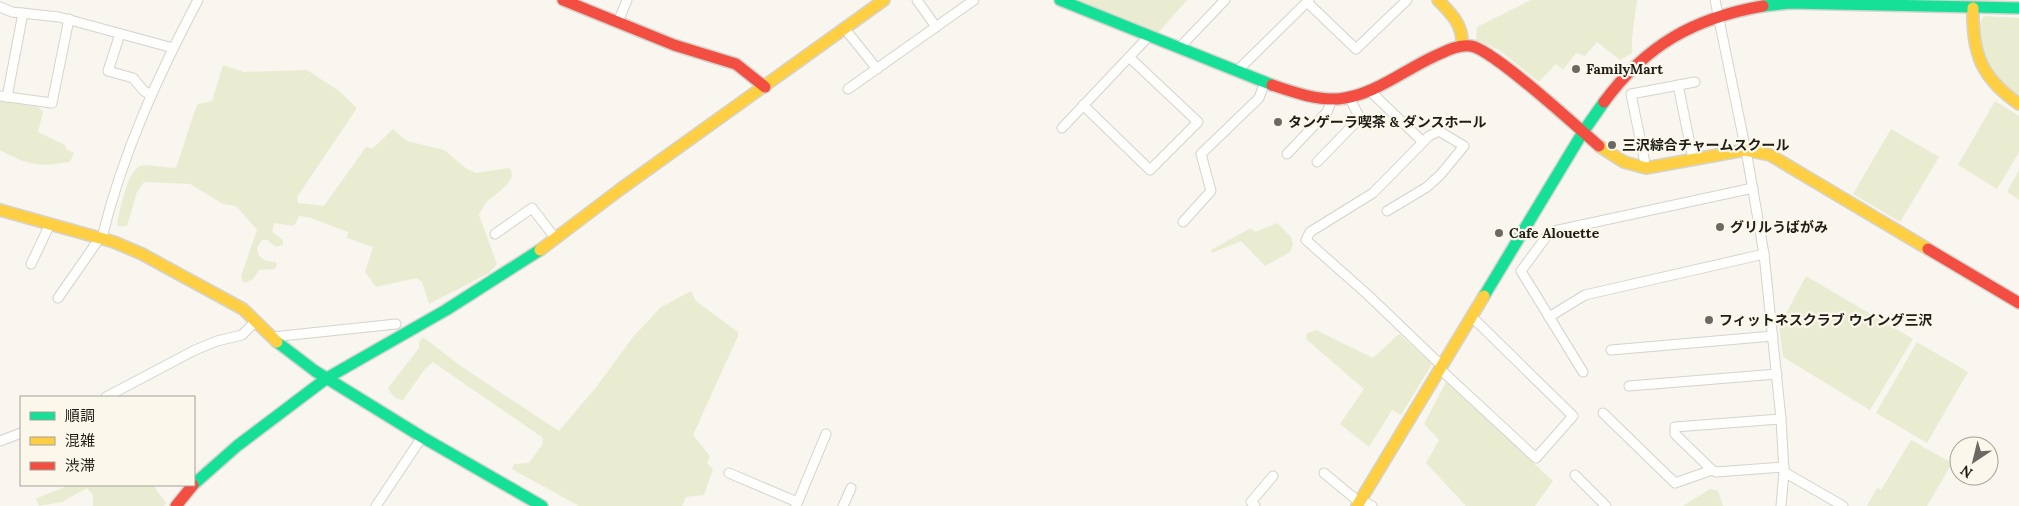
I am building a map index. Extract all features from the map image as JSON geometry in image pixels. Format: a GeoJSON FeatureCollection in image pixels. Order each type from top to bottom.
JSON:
{"type":"FeatureCollection","features":[{"type":"Feature","properties":{"kind":"street"},"geometry":{"type":"LineString","coordinates":[[58,298],[100,238],[120,175],[152,94],[198,0]]}},
{"type":"Feature","properties":{"kind":"street"},"geometry":{"type":"LineString","coordinates":[[563,0],[674,45],[736,64],[765,87]]}},
{"type":"Feature","properties":{"kind":"street"},"geometry":{"type":"LineString","coordinates":[[618,22],[627,0]]}},
{"type":"Feature","properties":{"kind":"street"},"geometry":{"type":"LineString","coordinates":[[195,482],[237,446],[326,378],[446,310],[556,239],[622,188],[884,0]]}},
{"type":"Feature","properties":{"kind":"street"},"geometry":{"type":"LineString","coordinates":[[917,0],[936,27]]}},
{"type":"Feature","properties":{"kind":"street"},"geometry":{"type":"LineString","coordinates":[[848,89],[974,0]]}},
{"type":"Feature","properties":{"kind":"street"},"geometry":{"type":"LineString","coordinates":[[1060,0],[1292,92],[1332,99],[1349,97],[1370,91],[1446,50],[1462,44],[1483,51],[1500,62],[1583,132],[1621,161],[1646,168],[1746,150],[1760,152],[1780,161],[2019,303]]}},
{"type":"Feature","properties":{"kind":"street"},"geometry":{"type":"LineString","coordinates":[[1179,48],[1225,0]]}},
{"type":"Feature","properties":{"kind":"street"},"geometry":{"type":"LineString","coordinates":[[1237,71],[1308,1],[1356,49],[1407,0]]}},
{"type":"Feature","properties":{"kind":"street"},"geometry":{"type":"LineString","coordinates":[[1438,0],[1461,27],[1462,44]]}},
{"type":"Feature","properties":{"kind":"street"},"geometry":{"type":"LineString","coordinates":[[1715,0],[1746,150],[1764,254],[1781,418],[1784,470],[1781,506]]}},
{"type":"Feature","properties":{"kind":"street"},"geometry":{"type":"LineString","coordinates":[[1359,503],[1583,132],[1611,92],[1637,63],[1668,39],[1690,26],[1717,15],[1765,5],[1790,3],[2019,8]]}},
{"type":"Feature","properties":{"kind":"street"},"geometry":{"type":"LineString","coordinates":[[0,7],[12,12],[69,19],[173,48]]}},
{"type":"Feature","properties":{"kind":"street"},"geometry":{"type":"LineString","coordinates":[[1974,8],[1972,29],[1980,63],[1990,80],[2000,91],[2019,104]]}},
{"type":"Feature","properties":{"kind":"street"},"geometry":{"type":"LineString","coordinates":[[22,13],[4,96],[52,103],[69,19]]}},
{"type":"Feature","properties":{"kind":"street"},"geometry":{"type":"LineString","coordinates":[[845,29],[877,69]]}},
{"type":"Feature","properties":{"kind":"street"},"geometry":{"type":"LineString","coordinates":[[120,34],[108,71],[133,78],[144,91],[152,94]]}},
{"type":"Feature","properties":{"kind":"street"},"geometry":{"type":"LineString","coordinates":[[1062,128],[1149,36]]}},
{"type":"Feature","properties":{"kind":"street"},"geometry":{"type":"LineString","coordinates":[[1083,105],[1150,170],[1198,122],[1129,57]]}},
{"type":"Feature","properties":{"kind":"street"},"geometry":{"type":"LineString","coordinates":[[1183,222],[1211,191],[1202,154],[1259,98],[1265,82]]}},
{"type":"Feature","properties":{"kind":"street"},"geometry":{"type":"LineString","coordinates":[[1646,168],[1631,94],[1695,82]]}},
{"type":"Feature","properties":{"kind":"street"},"geometry":{"type":"LineString","coordinates":[[1678,85],[1693,159]]}},
{"type":"Feature","properties":{"kind":"street"},"geometry":{"type":"LineString","coordinates":[[1370,91],[1423,142]]}},
{"type":"Feature","properties":{"kind":"street"},"geometry":{"type":"LineString","coordinates":[[1317,162],[1360,118],[1349,97]]}},
{"type":"Feature","properties":{"kind":"street"},"geometry":{"type":"LineString","coordinates":[[1286,154],[1327,112],[1332,99]]}},
{"type":"Feature","properties":{"kind":"street"},"geometry":{"type":"LineString","coordinates":[[1386,211],[1427,187],[1441,174],[1464,146],[1439,131],[1429,136],[1373,193],[1310,232],[1306,240],[1368,295],[1536,458],[1573,416],[1471,316]]}},
{"type":"Feature","properties":{"kind":"street"},"geometry":{"type":"LineString","coordinates":[[1583,372],[1522,271],[1549,234],[1562,229],[1753,188]]}},
{"type":"Feature","properties":{"kind":"street"},"geometry":{"type":"LineString","coordinates":[[495,234],[532,208],[556,239]]}},
{"type":"Feature","properties":{"kind":"street"},"geometry":{"type":"LineString","coordinates":[[0,210],[100,238],[142,254],[207,288],[243,309],[272,337],[326,378],[422,437],[542,506]]}},
{"type":"Feature","properties":{"kind":"street"},"geometry":{"type":"LineString","coordinates":[[31,264],[50,224]]}},
{"type":"Feature","properties":{"kind":"street"},"geometry":{"type":"LineString","coordinates":[[1549,317],[1585,295],[1764,254]]}},
{"type":"Feature","properties":{"kind":"street"},"geometry":{"type":"LineString","coordinates":[[108,396],[195,350],[217,341],[242,335],[256,321]]}},
{"type":"Feature","properties":{"kind":"street"},"geometry":{"type":"LineString","coordinates":[[272,337],[396,324]]}},
{"type":"Feature","properties":{"kind":"street"},"geometry":{"type":"LineString","coordinates":[[1611,350],[1773,336]]}},
{"type":"Feature","properties":{"kind":"street"},"geometry":{"type":"LineString","coordinates":[[1629,386],[1777,374]]}},
{"type":"Feature","properties":{"kind":"street"},"geometry":{"type":"LineString","coordinates":[[1603,413],[1675,483],[1712,470]]}},
{"type":"Feature","properties":{"kind":"street"},"geometry":{"type":"LineString","coordinates":[[1781,418],[1674,427],[1675,434],[1716,472],[1784,470],[1843,506]]}},
{"type":"Feature","properties":{"kind":"street"},"geometry":{"type":"LineString","coordinates":[[0,441],[20,433]]}},
{"type":"Feature","properties":{"kind":"street"},"geometry":{"type":"LineString","coordinates":[[729,472],[796,504],[826,434]]}},
{"type":"Feature","properties":{"kind":"street"},"geometry":{"type":"LineString","coordinates":[[376,506],[422,437]]}},
{"type":"Feature","properties":{"kind":"street"},"geometry":{"type":"LineString","coordinates":[[1324,473],[1359,503],[1372,506]]}},
{"type":"Feature","properties":{"kind":"street"},"geometry":{"type":"LineString","coordinates":[[1575,475],[1606,506]]}},
{"type":"Feature","properties":{"kind":"street"},"geometry":{"type":"LineString","coordinates":[[1256,506],[1251,502],[1273,476]]}},
{"type":"Feature","properties":{"kind":"street"},"geometry":{"type":"LineString","coordinates":[[176,506],[191,486]]}},
{"type":"Feature","properties":{"kind":"street"},"geometry":{"type":"LineString","coordinates":[[842,506],[851,488]]}},
{"type":"Feature","properties":{"kind":"green space"},"geometry":{"type":"Polygon","coordinates":[[[1077,0],[1187,0],[1158,33],[1077,0]]]}},
{"type":"Feature","properties":{"kind":"green space"},"geometry":{"type":"Polygon","coordinates":[[[1531,0],[1637,0],[1632,53],[1620,60],[1597,42],[1585,56],[1576,53],[1563,70],[1556,64],[1539,82],[1499,50],[1476,40],[1477,27],[1531,0]]]}},
{"type":"Feature","properties":{"kind":"green space"},"geometry":{"type":"Polygon","coordinates":[[[1984,16],[2019,18],[2019,97],[2002,82],[1987,61],[1979,37],[1979,26],[1984,16]]]}},
{"type":"Feature","properties":{"kind":"green space"},"geometry":{"type":"Polygon","coordinates":[[[223,65],[244,72],[307,70],[339,91],[357,108],[297,197],[298,203],[324,206],[366,147],[373,148],[393,129],[407,141],[444,150],[467,169],[476,173],[509,168],[512,173],[509,183],[485,204],[479,215],[497,264],[489,273],[429,304],[422,282],[417,278],[376,287],[365,272],[373,247],[347,238],[348,232],[311,218],[299,216],[294,226],[274,223],[272,232],[283,240],[283,245],[276,247],[267,240],[262,240],[257,248],[259,256],[266,261],[276,262],[277,265],[275,269],[259,270],[253,279],[245,283],[242,281],[241,276],[257,230],[236,206],[223,204],[190,184],[144,182],[137,192],[127,226],[118,226],[117,223],[129,180],[138,167],[144,165],[176,168],[195,110],[198,104],[212,101],[223,65]]]}},
{"type":"Feature","properties":{"kind":"green space"},"geometry":{"type":"Polygon","coordinates":[[[0,101],[38,107],[43,112],[38,132],[65,145],[66,149],[74,153],[70,162],[34,164],[0,150],[0,101]]]}},
{"type":"Feature","properties":{"kind":"green space"},"geometry":{"type":"Polygon","coordinates":[[[1995,101],[2019,116],[2019,152],[1997,189],[1958,165],[1995,101]]]}},
{"type":"Feature","properties":{"kind":"green space"},"geometry":{"type":"Polygon","coordinates":[[[1891,129],[1939,157],[1900,222],[1853,194],[1891,129]]]}},
{"type":"Feature","properties":{"kind":"green space"},"geometry":{"type":"Polygon","coordinates":[[[2019,170],[2019,200],[2007,192],[2019,170]]]}},
{"type":"Feature","properties":{"kind":"green space"},"geometry":{"type":"Polygon","coordinates":[[[1277,223],[1291,237],[1293,245],[1290,252],[1265,266],[1241,241],[1212,253],[1211,250],[1251,228],[1255,232],[1277,223]]]}},
{"type":"Feature","properties":{"kind":"green space"},"geometry":{"type":"Polygon","coordinates":[[[1806,276],[1913,339],[1870,410],[1783,357],[1778,317],[1783,319],[1806,276]]]}},
{"type":"Feature","properties":{"kind":"green space"},"geometry":{"type":"Polygon","coordinates":[[[691,291],[696,301],[738,332],[738,336],[693,435],[710,456],[707,463],[713,469],[704,495],[686,497],[682,506],[579,506],[512,469],[514,464],[529,463],[542,445],[543,438],[433,362],[425,369],[403,400],[394,396],[388,388],[419,348],[419,342],[423,337],[462,367],[559,431],[597,386],[633,337],[661,307],[691,291]]]}},
{"type":"Feature","properties":{"kind":"green space"},"geometry":{"type":"Polygon","coordinates":[[[1316,330],[1373,358],[1399,334],[1432,364],[1401,415],[1392,410],[1369,447],[1340,424],[1364,389],[1306,339],[1307,333],[1316,330]]]}},
{"type":"Feature","properties":{"kind":"green space"},"geometry":{"type":"Polygon","coordinates":[[[1917,342],[1968,372],[1927,443],[1876,413],[1917,342]]]}},
{"type":"Feature","properties":{"kind":"green space"},"geometry":{"type":"Polygon","coordinates":[[[1446,382],[1553,481],[1535,506],[1466,506],[1426,463],[1439,440],[1424,424],[1446,382]]]}},
{"type":"Feature","properties":{"kind":"green space"},"geometry":{"type":"Polygon","coordinates":[[[1911,440],[1949,461],[1949,468],[1927,506],[1867,506],[1877,488],[1881,490],[1911,440]]]}},
{"type":"Feature","properties":{"kind":"green space"},"geometry":{"type":"Polygon","coordinates":[[[66,486],[154,486],[166,503],[164,506],[93,506],[93,495],[87,488],[62,502],[39,506],[36,499],[66,486]]]}},
{"type":"Feature","properties":{"kind":"green space"},"geometry":{"type":"Polygon","coordinates":[[[1710,489],[1718,491],[1723,506],[1683,506],[1710,489]]]}},
{"type":"Feature","properties":{"kind":"traffic: fast"},"geometry":{"type":"LineString","coordinates":[[1060,0],[1272,85]]}},
{"type":"Feature","properties":{"kind":"traffic: fast"},"geometry":{"type":"LineString","coordinates":[[1763,6],[1790,3],[2019,8]]}},
{"type":"Feature","properties":{"kind":"traffic: fast"},"geometry":{"type":"LineString","coordinates":[[1484,296],[1583,132],[1604,102]]}},
{"type":"Feature","properties":{"kind":"traffic: fast"},"geometry":{"type":"LineString","coordinates":[[195,483],[237,446],[327,378],[446,310],[540,250]]}},
{"type":"Feature","properties":{"kind":"traffic: fast"},"geometry":{"type":"LineString","coordinates":[[277,342],[315,371],[422,437],[542,506]]}},
{"type":"Feature","properties":{"kind":"traffic: slow"},"geometry":{"type":"LineString","coordinates":[[540,250],[622,188],[884,0]]}},
{"type":"Feature","properties":{"kind":"traffic: slow"},"geometry":{"type":"LineString","coordinates":[[1438,0],[1452,15],[1458,25],[1462,44]]}},
{"type":"Feature","properties":{"kind":"traffic: slow"},"geometry":{"type":"LineString","coordinates":[[1973,8],[1974,38],[1981,63],[1987,74],[1996,84],[2019,104]]}},
{"type":"Feature","properties":{"kind":"traffic: slow"},"geometry":{"type":"LineString","coordinates":[[1599,146],[1624,162],[1646,168],[1745,150],[1770,155],[1928,249]]}},
{"type":"Feature","properties":{"kind":"traffic: slow"},"geometry":{"type":"LineString","coordinates":[[0,210],[114,242],[142,254],[243,309],[277,342]]}},
{"type":"Feature","properties":{"kind":"traffic: slow"},"geometry":{"type":"LineString","coordinates":[[1357,506],[1484,296]]}},
{"type":"Feature","properties":{"kind":"traffic: jam"},"geometry":{"type":"LineString","coordinates":[[563,0],[674,45],[736,64],[765,87]]}},
{"type":"Feature","properties":{"kind":"traffic: jam"},"geometry":{"type":"LineString","coordinates":[[1604,102],[1637,65],[1673,37],[1715,18],[1763,6]]}},
{"type":"Feature","properties":{"kind":"traffic: jam"},"geometry":{"type":"LineString","coordinates":[[1272,85],[1321,98],[1338,99],[1351,97],[1376,88],[1448,50],[1462,46],[1471,46],[1482,51],[1516,74],[1599,146]]}},
{"type":"Feature","properties":{"kind":"traffic: jam"},"geometry":{"type":"LineString","coordinates":[[1928,249],[2019,303]]}},
{"type":"Feature","properties":{"kind":"traffic: jam"},"geometry":{"type":"LineString","coordinates":[[176,506],[192,486]]}},
{"type":"Feature","properties":{"kind":"place","name":"FamilyMart"},"geometry":{"type":"Point","coordinates":[1576,69]}},
{"type":"Feature","properties":{"kind":"place","name":"タンゲーラ喫茶 & ダンスホール"},"geometry":{"type":"Point","coordinates":[1278,122]}},
{"type":"Feature","properties":{"kind":"place","name":"三沢綜合チャームスクール"},"geometry":{"type":"Point","coordinates":[1612,145]}},
{"type":"Feature","properties":{"kind":"place","name":"グリルうばがみ"},"geometry":{"type":"Point","coordinates":[1720,227]}},
{"type":"Feature","properties":{"kind":"place","name":"Cafe Alouette"},"geometry":{"type":"Point","coordinates":[1499,233]}},
{"type":"Feature","properties":{"kind":"place","name":"フィットネスクラブ ウイング三沢"},"geometry":{"type":"Point","coordinates":[1709,320]}}]}
